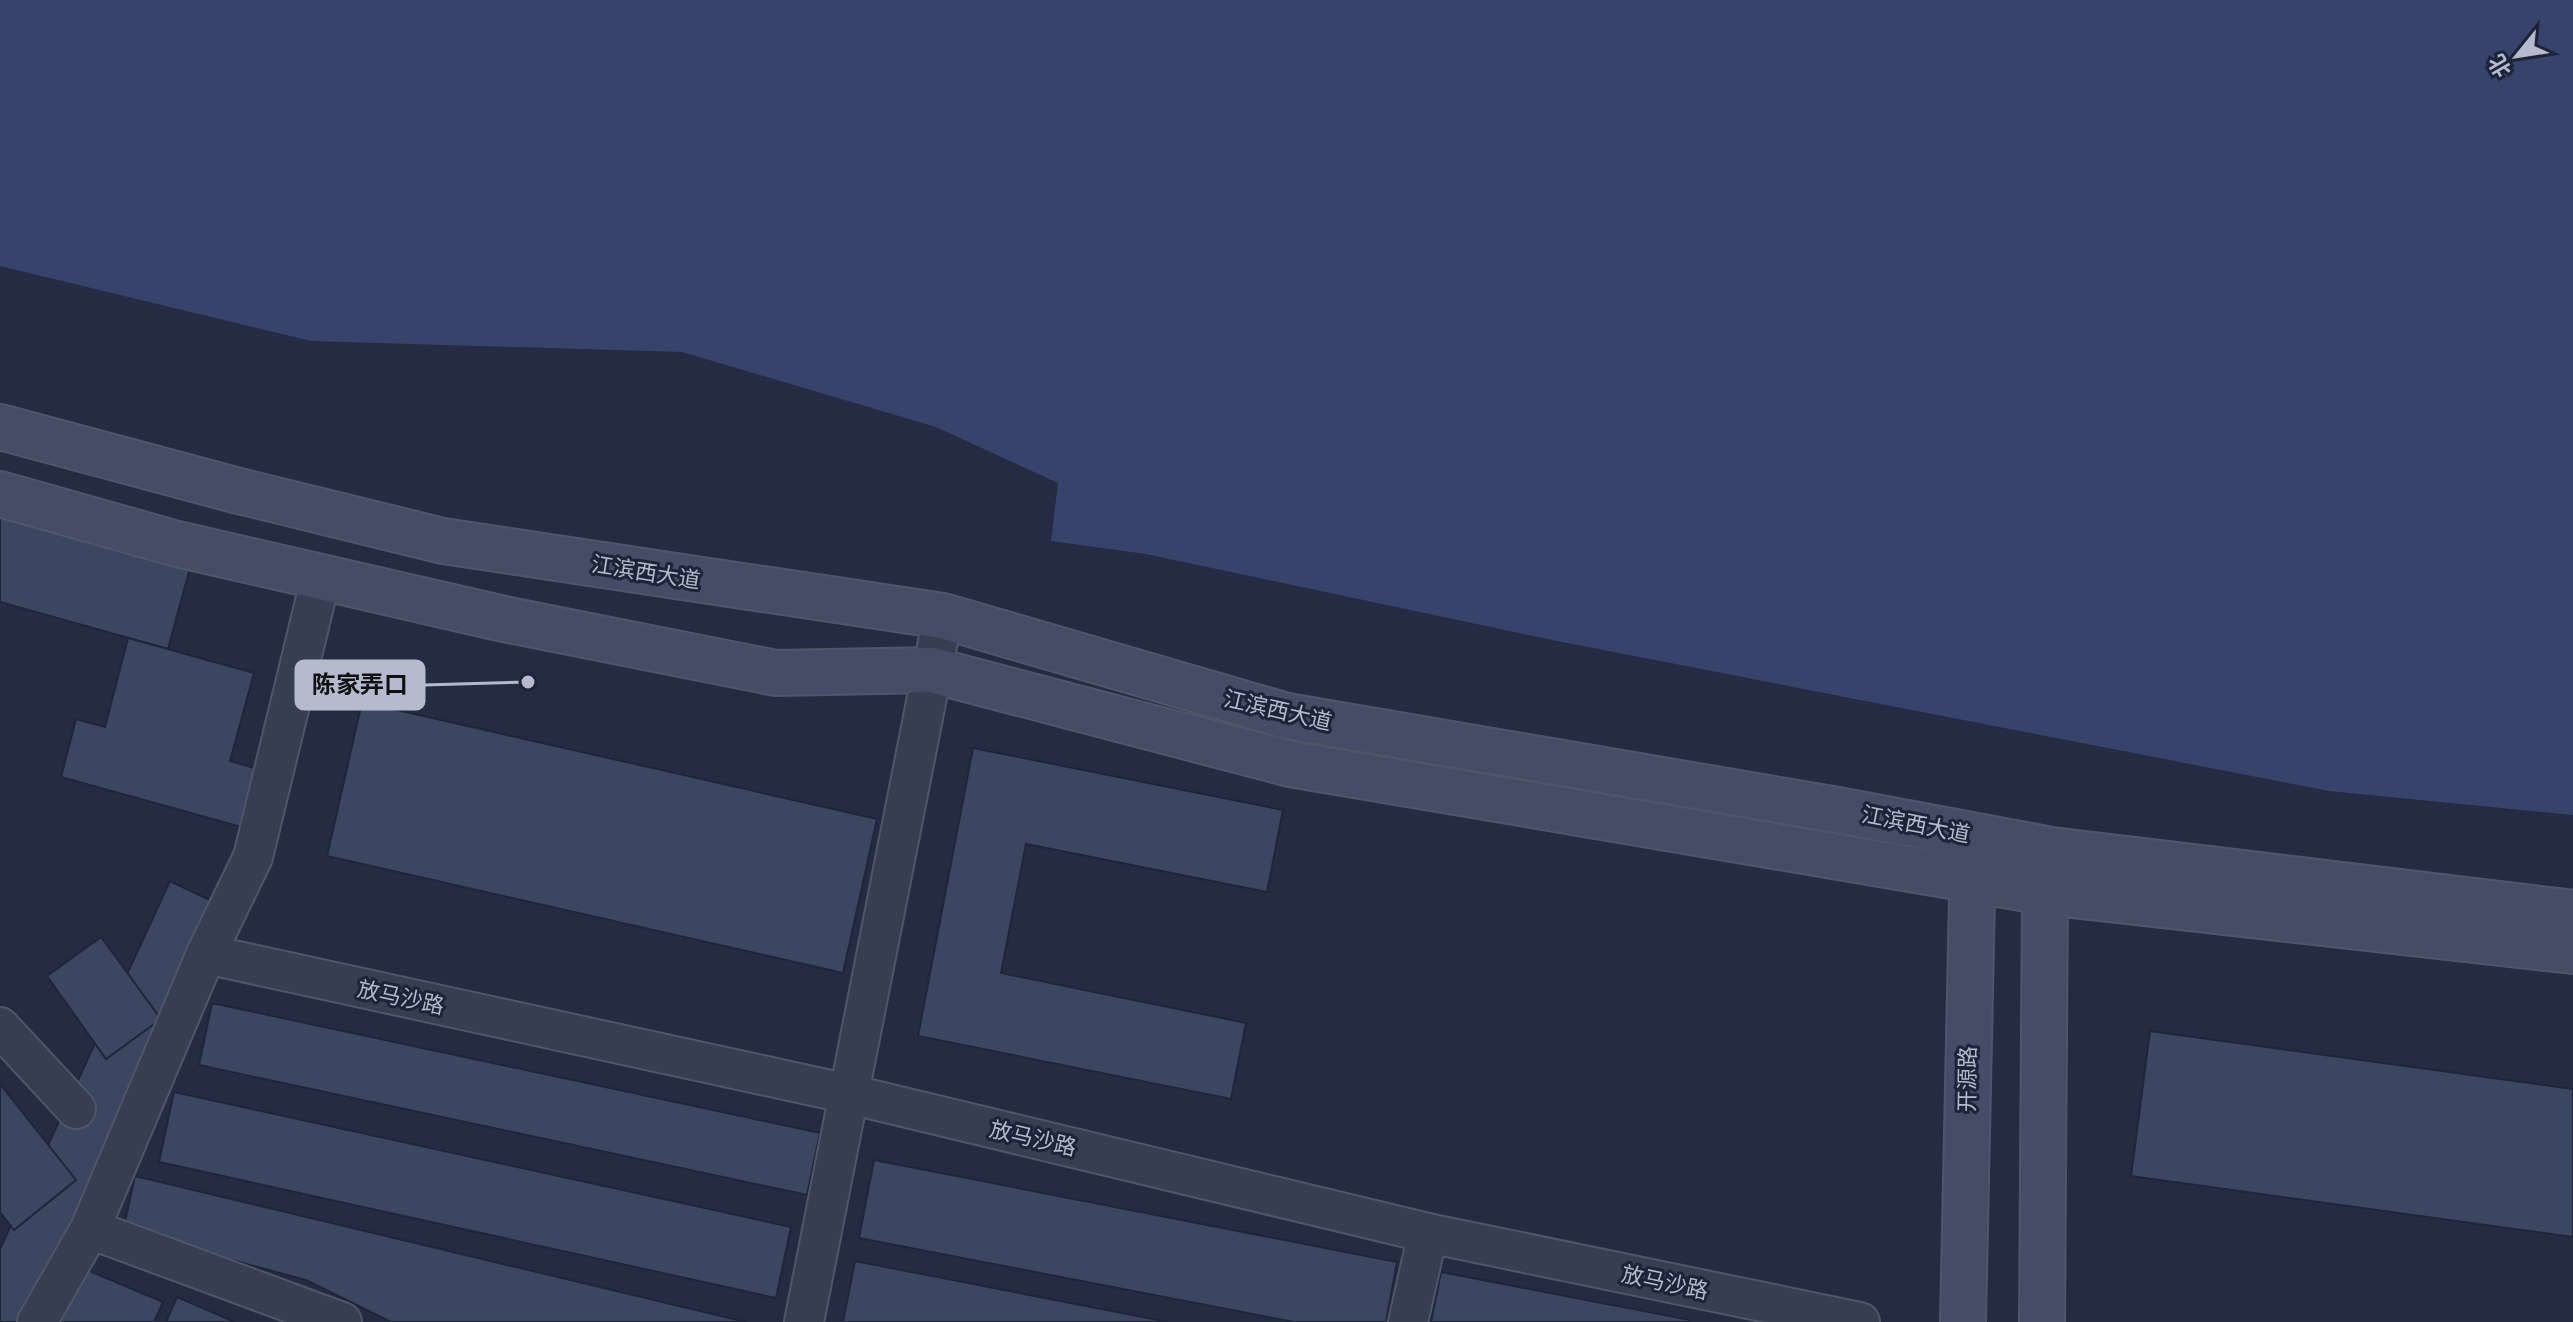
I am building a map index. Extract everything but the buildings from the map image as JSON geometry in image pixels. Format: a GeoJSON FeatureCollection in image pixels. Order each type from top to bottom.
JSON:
{"type":"FeatureCollection","features":[{"type":"Feature","properties":{"kind":"main road","name":"江滨西大道"},"geometry":{"type":"LineString","coordinates":[[0,427],[235,490],[443,541],[943,616],[1287,716],[2052,850],[2573,913]]}},
{"type":"Feature","properties":{"kind":"main road","name":"江滨西大道"},"geometry":{"type":"LineString","coordinates":[[0,494],[177,544],[504,619],[776,673],[932,670],[1290,764],[2045,892],[2573,951]]}},
{"type":"Feature","properties":{"kind":"main road","name":"开源路"},"geometry":{"type":"LineString","coordinates":[[1963,1322],[1974,835]]}},
{"type":"Feature","properties":{"kind":"main road"},"geometry":{"type":"LineString","coordinates":[[2042,1322],[2045,892],[2052,850]]}},
{"type":"Feature","properties":{"kind":"street"},"geometry":{"type":"LineString","coordinates":[[37,1322],[90,1229],[206,954],[253,857],[321,577]]}},
{"type":"Feature","properties":{"kind":"street"},"geometry":{"type":"LineString","coordinates":[[804,1322],[943,616]]}},
{"type":"Feature","properties":{"kind":"street","name":"放马沙路"},"geometry":{"type":"LineString","coordinates":[[206,954],[849,1094],[1428,1233],[1860,1322]]}},
{"type":"Feature","properties":{"kind":"street"},"geometry":{"type":"LineString","coordinates":[[0,1027],[76,1109]]}},
{"type":"Feature","properties":{"kind":"street"},"geometry":{"type":"LineString","coordinates":[[90,1229],[342,1322]]}},
{"type":"Feature","properties":{"kind":"street"},"geometry":{"type":"LineString","coordinates":[[1408,1322],[1428,1233]]}},
{"type":"Feature","properties":{"kind":"water"},"geometry":{"type":"Polygon","coordinates":[[[0,0],[2573,0],[2573,815],[2329,791],[1552,640],[1146,554],[1051,541],[1058,483],[936,427],[682,352],[311,341],[0,266],[0,0]]]}},
{"type":"Feature","properties":{"kind":"place","name":"陈家弄口"},"geometry":{"type":"Point","coordinates":[528,682]}}]}
